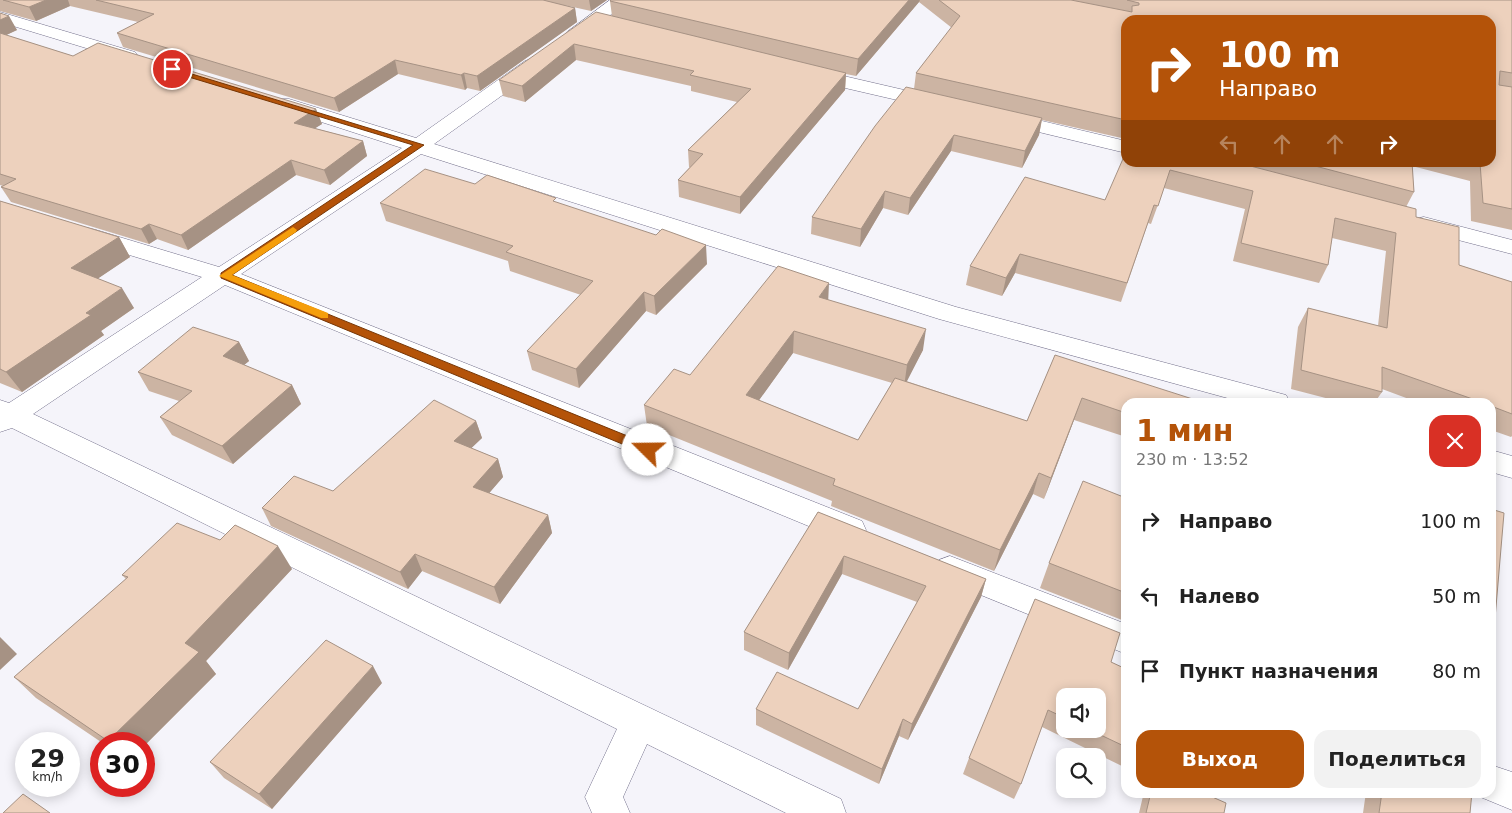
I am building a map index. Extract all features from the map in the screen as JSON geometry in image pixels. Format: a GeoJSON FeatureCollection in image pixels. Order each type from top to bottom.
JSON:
{"type":"FeatureCollection","features":[{"type":"Feature","properties":{"kind":"street"},"geometry":{"type":"LineString","coordinates":[[4,416],[224,276],[420,145],[621,0]]}},
{"type":"Feature","properties":{"kind":"street"},"geometry":{"type":"LineString","coordinates":[[0,17],[153,63]]}},
{"type":"Feature","properties":{"kind":"street"},"geometry":{"type":"LineString","coordinates":[[792,69],[957,108]]}},
{"type":"Feature","properties":{"kind":"street"},"geometry":{"type":"LineString","coordinates":[[258,95],[948,313],[1261,398]]}},
{"type":"Feature","properties":{"kind":"street"},"geometry":{"type":"LineString","coordinates":[[986,114],[1121,146]]}},
{"type":"Feature","properties":{"kind":"street"},"geometry":{"type":"LineString","coordinates":[[1408,220],[1512,248]]}},
{"type":"Feature","properties":{"kind":"street"},"geometry":{"type":"LineString","coordinates":[[65,228],[224,276],[639,446],[878,540]]}},
{"type":"Feature","properties":{"kind":"street"},"geometry":{"type":"LineString","coordinates":[[4,416],[827,813]]}},
{"type":"Feature","properties":{"kind":"street"},"geometry":{"type":"LineString","coordinates":[[1496,462],[1512,467]]}},
{"type":"Feature","properties":{"kind":"street"},"geometry":{"type":"LineString","coordinates":[[924,559],[1121,637]]}},
{"type":"Feature","properties":{"kind":"street"},"geometry":{"type":"LineString","coordinates":[[611,813],[604,797],[639,722]]}},
{"type":"Feature","properties":{"kind":"street"},"geometry":{"type":"LineString","coordinates":[[1496,785],[1512,791]]}},
{"type":"Feature","properties":{"kind":"building"},"geometry":{"type":"Polygon","coordinates":[[[3,0],[46,0],[29,7],[3,0]]]}},
{"type":"Feature","properties":{"kind":"building"},"geometry":{"type":"Polygon","coordinates":[[[96,0],[543,0],[575,8],[477,76],[464,73],[461,75],[395,60],[334,98],[117,33],[154,14],[96,0]]]}},
{"type":"Feature","properties":{"kind":"building"},"geometry":{"type":"Polygon","coordinates":[[[611,0],[909,0],[858,59],[611,0]]]}},
{"type":"Feature","properties":{"kind":"building"},"geometry":{"type":"Polygon","coordinates":[[[939,0],[1071,0],[1132,12],[1132,6],[1139,5],[1139,3],[1127,0],[1512,0],[1512,73],[1500,71],[1499,85],[1512,87],[1512,209],[1483,203],[1480,167],[1496,167],[1496,15],[1121,15],[1121,119],[916,73],[960,16],[939,0]]]}},
{"type":"Feature","properties":{"kind":"building"},"geometry":{"type":"Polygon","coordinates":[[[596,12],[846,73],[740,197],[678,180],[703,154],[688,150],[751,89],[690,75],[694,71],[574,44],[522,86],[499,80],[596,12]]]}},
{"type":"Feature","properties":{"kind":"building"},"geometry":{"type":"Polygon","coordinates":[[[0,13],[9,16],[0,20],[0,13]]]}},
{"type":"Feature","properties":{"kind":"building"},"geometry":{"type":"Polygon","coordinates":[[[0,33],[73,56],[98,43],[316,109],[294,123],[363,141],[324,170],[291,160],[181,235],[149,224],[141,229],[1,187],[16,179],[0,174],[0,33]]]}},
{"type":"Feature","properties":{"kind":"building"},"geometry":{"type":"Polygon","coordinates":[[[906,87],[1042,118],[1025,151],[954,135],[910,198],[885,191],[861,229],[812,217],[875,126],[906,87]]]}},
{"type":"Feature","properties":{"kind":"building"},"geometry":{"type":"Polygon","coordinates":[[[1121,163],[1121,167],[1254,167],[1416,209],[1416,217],[1459,227],[1459,265],[1512,282],[1512,414],[1496,408],[1496,398],[1470,398],[1382,367],[1382,392],[1301,370],[1308,308],[1387,328],[1396,233],[1335,218],[1328,265],[1241,243],[1253,191],[1170,170],[1158,206],[1154,205],[1127,283],[1020,254],[1006,278],[970,266],[1025,177],[1105,200],[1121,163]]]}},
{"type":"Feature","properties":{"kind":"building"},"geometry":{"type":"Polygon","coordinates":[[[1319,167],[1412,167],[1414,192],[1319,167]]]}},
{"type":"Feature","properties":{"kind":"building"},"geometry":{"type":"Polygon","coordinates":[[[425,169],[475,184],[487,175],[556,198],[553,201],[656,235],[662,229],[706,245],[654,296],[644,292],[576,369],[527,351],[593,281],[506,252],[513,246],[380,203],[425,169]]]}},
{"type":"Feature","properties":{"kind":"building"},"geometry":{"type":"Polygon","coordinates":[[[0,201],[119,237],[71,268],[122,288],[86,313],[91,315],[6,372],[0,369],[0,201]]]}},
{"type":"Feature","properties":{"kind":"building"},"geometry":{"type":"Polygon","coordinates":[[[778,266],[829,283],[819,297],[926,329],[907,365],[794,331],[746,395],[858,440],[895,378],[1027,421],[1055,355],[1189,398],[1121,398],[1121,411],[1082,398],[1051,478],[1039,473],[1000,550],[833,485],[835,479],[644,405],[674,369],[690,375],[778,266]]]}},
{"type":"Feature","properties":{"kind":"building"},"geometry":{"type":"Polygon","coordinates":[[[193,327],[239,342],[223,356],[292,385],[222,446],[160,417],[192,391],[138,372],[193,327]]]}},
{"type":"Feature","properties":{"kind":"building"},"geometry":{"type":"Polygon","coordinates":[[[434,400],[476,421],[454,441],[498,459],[473,487],[548,515],[494,587],[415,554],[400,572],[262,508],[294,476],[333,491],[434,400]]]}},
{"type":"Feature","properties":{"kind":"building"},"geometry":{"type":"Polygon","coordinates":[[[1083,481],[1121,496],[1121,591],[1049,563],[1083,481]]]}},
{"type":"Feature","properties":{"kind":"building"},"geometry":{"type":"Polygon","coordinates":[[[1496,511],[1504,513],[1496,607],[1496,511]]]}},
{"type":"Feature","properties":{"kind":"building"},"geometry":{"type":"Polygon","coordinates":[[[818,512],[986,579],[912,724],[903,719],[882,769],[756,709],[777,672],[858,709],[926,586],[844,556],[789,653],[744,632],[818,512]]]}},
{"type":"Feature","properties":{"kind":"building"},"geometry":{"type":"Polygon","coordinates":[[[177,523],[220,540],[235,525],[278,546],[185,643],[199,652],[117,732],[95,732],[14,677],[128,577],[122,575],[177,523]]]}},
{"type":"Feature","properties":{"kind":"building"},"geometry":{"type":"Polygon","coordinates":[[[1035,599],[1120,633],[1111,662],[1121,667],[1121,745],[1106,738],[1106,688],[1056,688],[1056,714],[1048,710],[1021,784],[969,758],[1035,599]]]}},
{"type":"Feature","properties":{"kind":"building"},"geometry":{"type":"Polygon","coordinates":[[[326,640],[373,666],[259,794],[210,762],[326,640]]]}},
{"type":"Feature","properties":{"kind":"building"},"geometry":{"type":"Polygon","coordinates":[[[20,797],[27,797],[50,813],[3,813],[20,797]]]}},
{"type":"Feature","properties":{"kind":"building"},"geometry":{"type":"Polygon","coordinates":[[[1150,798],[1215,798],[1226,803],[1224,813],[1146,813],[1150,798]]]}},
{"type":"Feature","properties":{"kind":"building"},"geometry":{"type":"Polygon","coordinates":[[[1381,798],[1471,798],[1470,813],[1379,813],[1381,798]]]}},
{"type":"Feature","properties":{"kind":"slow traffic"},"geometry":{"type":"LineString","coordinates":[[293,230],[224,276],[325,316]]}},
{"type":"Feature","properties":{"kind":"route"},"geometry":{"type":"LineString","coordinates":[[172,69],[420,145],[224,276],[410,350],[648,450]]}}]}
